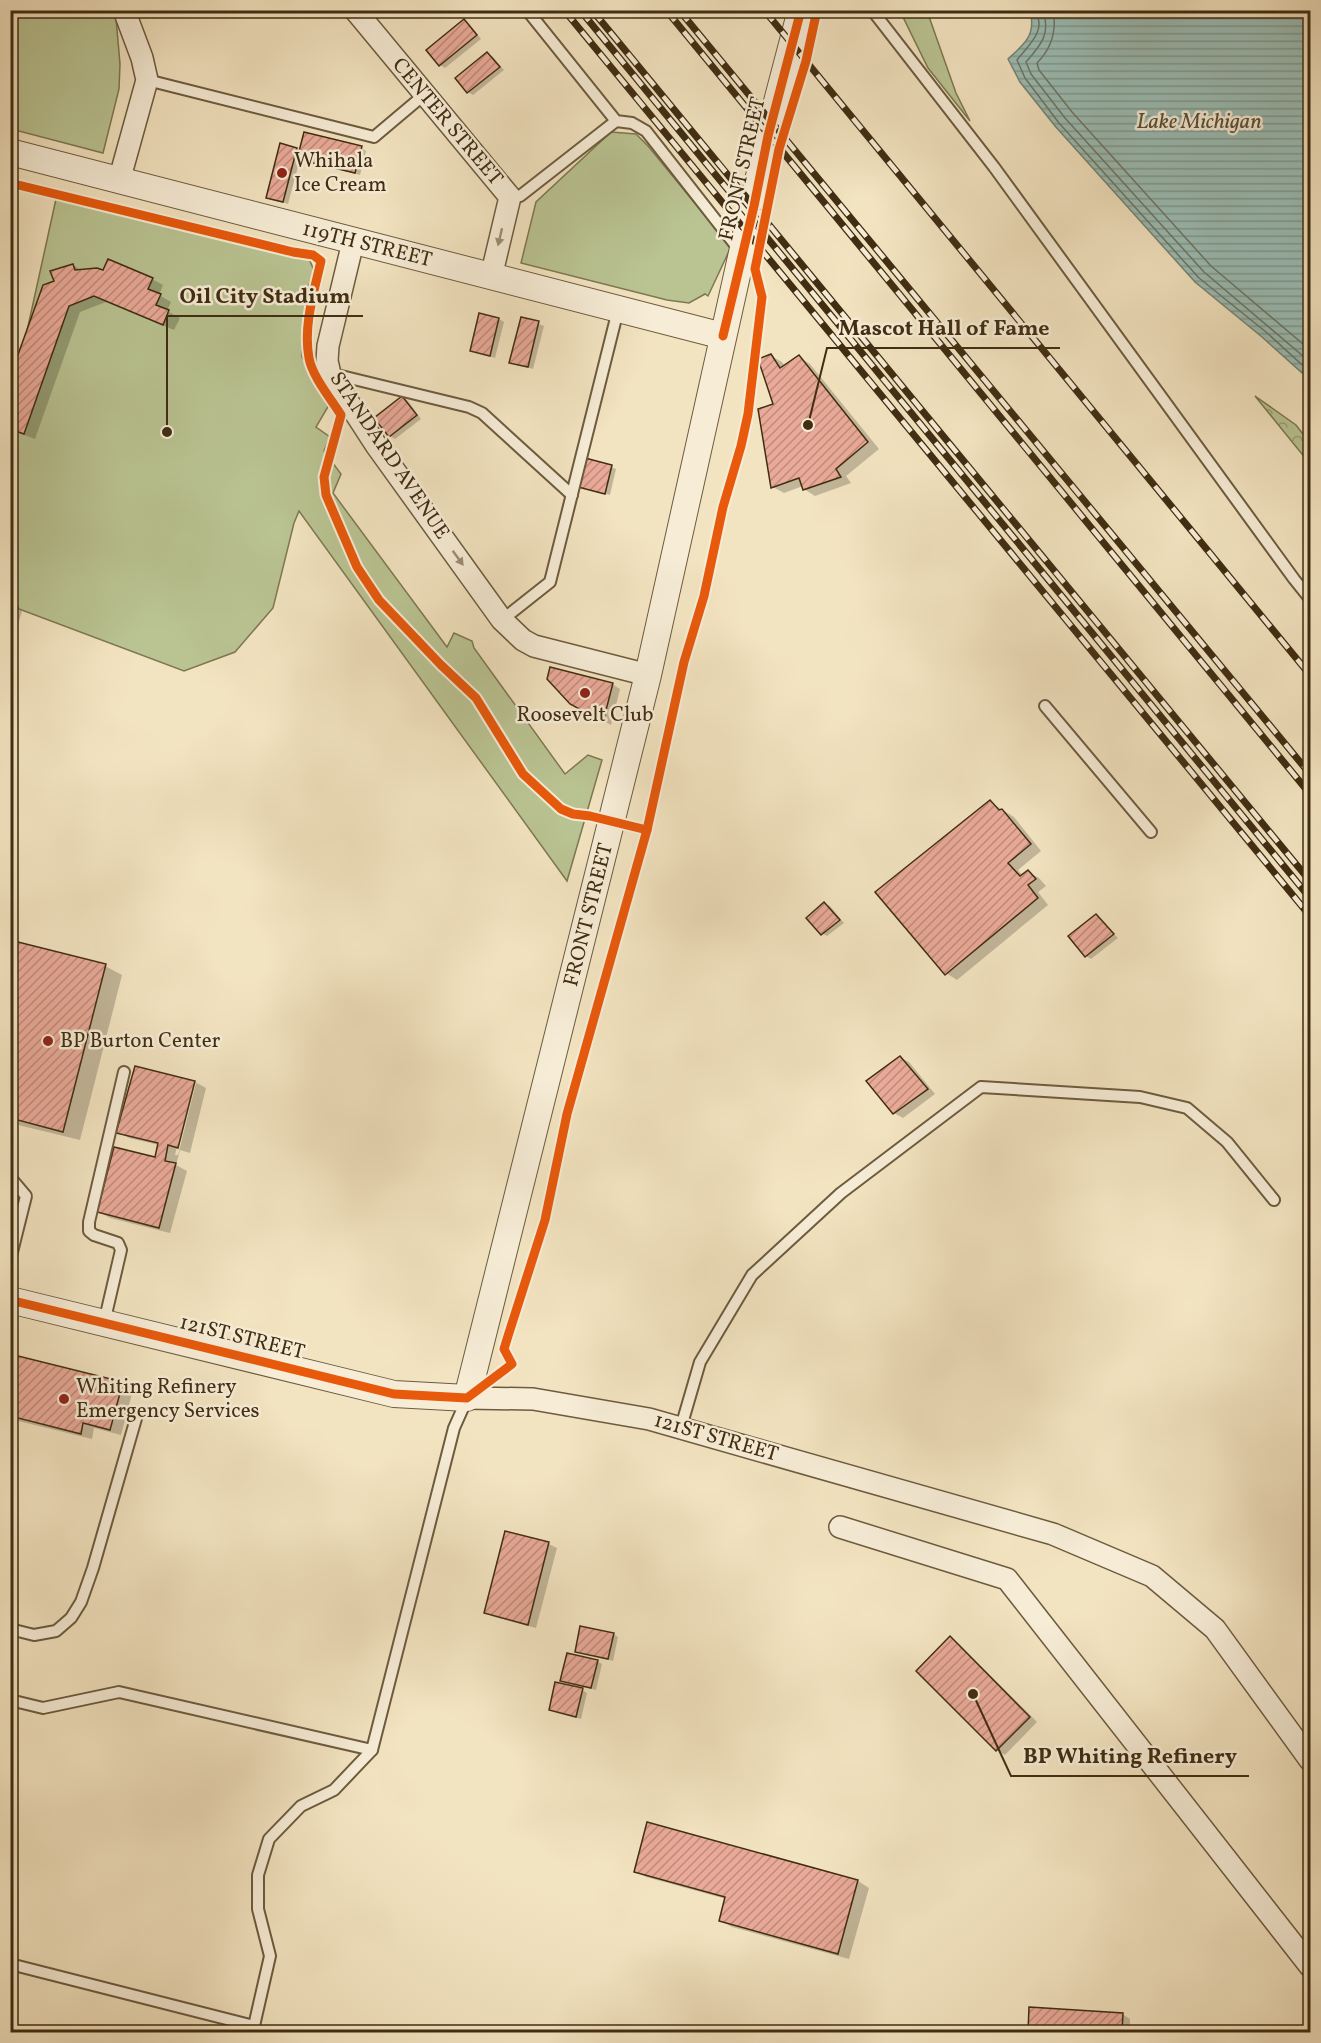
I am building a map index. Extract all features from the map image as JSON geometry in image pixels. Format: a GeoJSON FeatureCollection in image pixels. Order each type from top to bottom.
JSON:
{"type":"FeatureCollection","features":[{"type":"Feature","properties":{"kind":"street"},"geometry":{"type":"LineString","coordinates":[[119,181],[147,80],[142,58],[124,10]]}},
{"type":"Feature","properties":{"kind":"street","name":"CENTER STREET"},"geometry":{"type":"LineString","coordinates":[[356,10],[510,197],[491,277]]}},
{"type":"Feature","properties":{"kind":"street","name":"FRONT STREET"},"geometry":{"type":"LineString","coordinates":[[467,1398],[648,675],[768,136],[801,10]]}},
{"type":"Feature","properties":{"kind":"street","name":"119TH STREET"},"geometry":{"type":"LineString","coordinates":[[10,152],[723,336]]}},
{"type":"Feature","properties":{"kind":"street","name":"STANDARD AVENUE"},"geometry":{"type":"LineString","coordinates":[[353,242],[328,346],[327,361],[330,374],[374,442],[502,620],[523,640],[534,646],[648,675]]}},
{"type":"Feature","properties":{"kind":"street","name":"121ST STREET"},"geometry":{"type":"LineString","coordinates":[[10,1300],[394,1394],[533,1399],[649,1419],[1053,1534],[1152,1576],[1215,1629],[1311,1760]]}},
{"type":"Feature","properties":{"kind":"street"},"geometry":{"type":"LineString","coordinates":[[840,1527],[1007,1579],[1311,1966]]}},
{"type":"Feature","properties":{"kind":"lane"},"geometry":{"type":"LineString","coordinates":[[527,10],[616,121],[632,123],[646,131],[742,253]]}},
{"type":"Feature","properties":{"kind":"lane"},"geometry":{"type":"LineString","coordinates":[[872,10],[994,167],[1294,579],[1311,599]]}},
{"type":"Feature","properties":{"kind":"lane"},"geometry":{"type":"LineString","coordinates":[[147,80],[374,137],[425,94]]}},
{"type":"Feature","properties":{"kind":"lane"},"geometry":{"type":"LineString","coordinates":[[510,197],[520,196],[616,121]]}},
{"type":"Feature","properties":{"kind":"lane"},"geometry":{"type":"LineString","coordinates":[[502,620],[550,582],[618,310]]}},
{"type":"Feature","properties":{"kind":"lane"},"geometry":{"type":"LineString","coordinates":[[330,374],[469,407],[482,413],[572,495]]}},
{"type":"Feature","properties":{"kind":"lane"},"geometry":{"type":"LineString","coordinates":[[1045,706],[1151,832]]}},
{"type":"Feature","properties":{"kind":"lane"},"geometry":{"type":"LineString","coordinates":[[104,1323],[121,1250],[118,1243],[89,1231],[89,1222],[124,1072]]}},
{"type":"Feature","properties":{"kind":"lane"},"geometry":{"type":"LineString","coordinates":[[681,1427],[700,1362],[752,1275],[841,1193],[981,1087],[1140,1097],[1187,1108],[1227,1142],[1274,1200]]}},
{"type":"Feature","properties":{"kind":"lane"},"geometry":{"type":"LineString","coordinates":[[10,1178],[26,1196],[14,1230],[10,1260]]}},
{"type":"Feature","properties":{"kind":"lane"},"geometry":{"type":"LineString","coordinates":[[10,1964],[254,2026],[270,1956],[258,1909],[258,1875],[269,1839],[301,1806],[334,1790],[372,1750],[454,1428],[467,1398]]}},
{"type":"Feature","properties":{"kind":"lane"},"geometry":{"type":"LineString","coordinates":[[10,1629],[34,1635],[56,1631],[71,1618],[81,1602],[137,1415]]}},
{"type":"Feature","properties":{"kind":"lane"},"geometry":{"type":"LineString","coordinates":[[10,1700],[43,1708],[119,1692],[372,1750]]}},
{"type":"Feature","properties":{"kind":"green space"},"geometry":{"type":"Polygon","coordinates":[[[10,11],[113,11],[116,18],[120,64],[119,89],[103,153],[11,129],[10,11]]]}},
{"type":"Feature","properties":{"kind":"green space"},"geometry":{"type":"Polygon","coordinates":[[[900,11],[927,11],[956,93],[970,121],[928,68],[900,11]]]}},
{"type":"Feature","properties":{"kind":"green space"},"geometry":{"type":"Polygon","coordinates":[[[611,132],[636,134],[731,247],[708,296],[705,294],[689,303],[667,300],[521,263],[536,202],[611,132]]]}},
{"type":"Feature","properties":{"kind":"green space"},"geometry":{"type":"Polygon","coordinates":[[[56,199],[309,259],[313,268],[312,279],[306,290],[302,357],[329,405],[316,427],[330,437],[324,451],[341,474],[333,493],[447,647],[454,633],[472,641],[474,648],[565,774],[588,755],[602,760],[567,881],[299,511],[273,608],[235,652],[184,671],[11,606],[11,377],[27,331],[56,199]]]}},
{"type":"Feature","properties":{"kind":"green space"},"geometry":{"type":"Polygon","coordinates":[[[1255,396],[1296,425],[1310,443],[1310,464],[1255,396]]]}},
{"type":"Feature","properties":{"kind":"water","name":"Lake Michigan"},"geometry":{"type":"Polygon","coordinates":[[[1023,11],[1310,11],[1310,380],[1195,282],[1055,126],[1020,82],[1008,59],[1026,40],[1031,30],[1031,16],[1023,11]]]}},
{"type":"Feature","properties":{"kind":"building"},"geometry":{"type":"Polygon","coordinates":[[[464,19],[477,35],[439,66],[426,50],[464,19]]]}},
{"type":"Feature","properties":{"kind":"building"},"geometry":{"type":"Polygon","coordinates":[[[487,52],[500,67],[467,93],[455,78],[487,52]]]}},
{"type":"Feature","properties":{"kind":"building"},"geometry":{"type":"Polygon","coordinates":[[[304,132],[362,146],[355,173],[297,159],[304,132]]]}},
{"type":"Feature","properties":{"kind":"building","name":"Whihala Ice Cream"},"geometry":{"type":"Polygon","coordinates":[[[280,143],[297,148],[283,202],[266,198],[280,143]]]}},
{"type":"Feature","properties":{"kind":"building"},"geometry":{"type":"Polygon","coordinates":[[[108,259],[153,278],[148,289],[161,294],[156,305],[169,310],[163,325],[94,296],[69,306],[24,434],[10,429],[10,377],[43,285],[54,281],[50,271],[73,264],[75,270],[97,268],[103,270],[108,259]]]}},
{"type":"Feature","properties":{"kind":"building"},"geometry":{"type":"Polygon","coordinates":[[[479,313],[499,318],[490,356],[470,351],[479,313]]]}},
{"type":"Feature","properties":{"kind":"building"},"geometry":{"type":"Polygon","coordinates":[[[521,317],[539,321],[528,367],[509,363],[521,317]]]}},
{"type":"Feature","properties":{"kind":"building"},"geometry":{"type":"Polygon","coordinates":[[[771,354],[780,368],[799,355],[868,442],[836,469],[841,477],[803,490],[799,478],[771,488],[758,409],[773,404],[758,359],[771,354]]]}},
{"type":"Feature","properties":{"kind":"building"},"geometry":{"type":"Polygon","coordinates":[[[402,396],[417,415],[389,437],[374,418],[402,396]]]}},
{"type":"Feature","properties":{"kind":"building"},"geometry":{"type":"Polygon","coordinates":[[[585,458],[612,465],[605,494],[578,487],[585,458]]]}},
{"type":"Feature","properties":{"kind":"building"},"geometry":{"type":"Polygon","coordinates":[[[10,605],[18,607],[13,624],[10,623],[10,605]]]}},
{"type":"Feature","properties":{"kind":"building","name":"Roosevelt Club"},"geometry":{"type":"Polygon","coordinates":[[[550,667],[613,683],[603,722],[570,704],[547,679],[550,667]]]}},
{"type":"Feature","properties":{"kind":"building"},"geometry":{"type":"Polygon","coordinates":[[[990,800],[999,810],[1002,809],[1031,844],[1008,863],[1020,876],[1028,870],[1036,879],[1028,885],[1038,898],[945,975],[875,892],[990,800]]]}},
{"type":"Feature","properties":{"kind":"building"},"geometry":{"type":"Polygon","coordinates":[[[824,902],[840,920],[821,935],[806,918],[824,902]]]}},
{"type":"Feature","properties":{"kind":"building"},"geometry":{"type":"Polygon","coordinates":[[[1096,914],[1114,934],[1085,957],[1068,936],[1096,914]]]}},
{"type":"Feature","properties":{"kind":"building","name":"BP Burton Center"},"geometry":{"type":"Polygon","coordinates":[[[10,940],[106,964],[63,1132],[10,1118],[10,940]]]}},
{"type":"Feature","properties":{"kind":"building"},"geometry":{"type":"Polygon","coordinates":[[[900,1056],[928,1089],[893,1114],[866,1081],[900,1056]]]}},
{"type":"Feature","properties":{"kind":"building"},"geometry":{"type":"Polygon","coordinates":[[[135,1066],[195,1081],[178,1148],[168,1145],[165,1161],[176,1163],[159,1228],[97,1212],[114,1147],[155,1157],[158,1143],[116,1133],[135,1066]]]}},
{"type":"Feature","properties":{"kind":"building","name":"Whiting Refinery Emergency Services"},"geometry":{"type":"Polygon","coordinates":[[[10,1354],[123,1382],[110,1430],[83,1423],[81,1434],[10,1416],[10,1354]]]}},
{"type":"Feature","properties":{"kind":"building"},"geometry":{"type":"Polygon","coordinates":[[[505,1531],[549,1542],[528,1625],[484,1613],[505,1531]]]}},
{"type":"Feature","properties":{"kind":"building"},"geometry":{"type":"Polygon","coordinates":[[[580,1626],[614,1633],[608,1659],[575,1652],[580,1626]]]}},
{"type":"Feature","properties":{"kind":"building"},"geometry":{"type":"Polygon","coordinates":[[[950,1636],[1030,1717],[996,1751],[916,1671],[950,1636]]]}},
{"type":"Feature","properties":{"kind":"building"},"geometry":{"type":"Polygon","coordinates":[[[567,1653],[598,1660],[591,1688],[560,1681],[567,1653]]]}},
{"type":"Feature","properties":{"kind":"building"},"geometry":{"type":"Polygon","coordinates":[[[555,1682],[583,1688],[576,1717],[549,1710],[555,1682]]]}},
{"type":"Feature","properties":{"kind":"building"},"geometry":{"type":"Polygon","coordinates":[[[647,1822],[858,1880],[838,1954],[719,1921],[725,1897],[634,1872],[647,1822]]]}},
{"type":"Feature","properties":{"kind":"building"},"geometry":{"type":"Polygon","coordinates":[[[1029,2007],[1123,2013],[1122,2032],[1028,2032],[1029,2007]]]}},
{"type":"Feature","properties":{"kind":"railway"},"geometry":{"type":"LineString","coordinates":[[564,10],[1310,916]]}},
{"type":"Feature","properties":{"kind":"railway"},"geometry":{"type":"LineString","coordinates":[[580,10],[1310,898]]}},
{"type":"Feature","properties":{"kind":"railway"},"geometry":{"type":"LineString","coordinates":[[592,10],[1310,881]]}},
{"type":"Feature","properties":{"kind":"railway"},"geometry":{"type":"LineString","coordinates":[[666,10],[1310,794]]}},
{"type":"Feature","properties":{"kind":"railway"},"geometry":{"type":"LineString","coordinates":[[679,10],[1310,774]]}},
{"type":"Feature","properties":{"kind":"railway"},"geometry":{"type":"LineString","coordinates":[[764,10],[1310,675]]}},
{"type":"Feature","properties":{"kind":"cycle path"},"geometry":{"type":"LineString","coordinates":[[723,336],[768,136],[801,10]]}},
{"type":"Feature","properties":{"kind":"cycle path"},"geometry":{"type":"LineString","coordinates":[[10,1300],[394,1394],[467,1398],[512,1364],[504,1349],[545,1220],[567,1114],[647,830],[684,662],[704,596],[723,507],[741,446],[748,414],[762,297],[755,269],[779,149],[806,61],[817,10]]}},
{"type":"Feature","properties":{"kind":"cycle path"},"geometry":{"type":"LineString","coordinates":[[10,183],[313,255],[321,261],[310,309],[307,334],[309,358],[322,387],[341,415],[324,477],[326,495],[357,567],[379,600],[476,698],[523,774],[561,809],[573,814],[647,830]]}},
{"type":"Feature","properties":{"kind":"place","name":"Whihala Ice Cream"},"geometry":{"type":"Point","coordinates":[282,173]}},
{"type":"Feature","properties":{"kind":"place","name":"Mascot Hall of Fame"},"geometry":{"type":"Point","coordinates":[808,425]}},
{"type":"Feature","properties":{"kind":"place","name":"Oil City Stadium"},"geometry":{"type":"Point","coordinates":[167,432]}},
{"type":"Feature","properties":{"kind":"place","name":"Roosevelt Club"},"geometry":{"type":"Point","coordinates":[585,693]}},
{"type":"Feature","properties":{"kind":"place","name":"BP Burton Center"},"geometry":{"type":"Point","coordinates":[48,1041]}},
{"type":"Feature","properties":{"kind":"place","name":"Whiting Refinery Emergency Services"},"geometry":{"type":"Point","coordinates":[64,1399]}},
{"type":"Feature","properties":{"kind":"place","name":"BP Whiting Refinery"},"geometry":{"type":"Point","coordinates":[973,1694]}}]}
